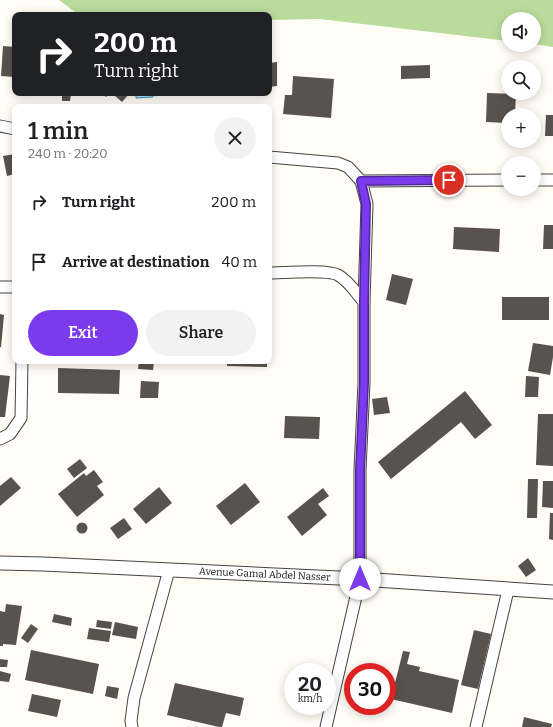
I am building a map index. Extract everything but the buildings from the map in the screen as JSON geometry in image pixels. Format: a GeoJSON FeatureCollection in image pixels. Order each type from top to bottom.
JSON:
{"type":"FeatureCollection","features":[{"type":"Feature","properties":{"kind":"street"},"geometry":{"type":"LineString","coordinates":[[0,126],[12,128]]}},
{"type":"Feature","properties":{"kind":"street"},"geometry":{"type":"LineString","coordinates":[[272,157],[338,163],[348,167],[361,181],[366,204],[364,383],[360,470],[360,579],[326,727]]}},
{"type":"Feature","properties":{"kind":"street"},"geometry":{"type":"LineString","coordinates":[[361,181],[501,180]]}},
{"type":"Feature","properties":{"kind":"street"},"geometry":{"type":"LineString","coordinates":[[541,180],[553,180]]}},
{"type":"Feature","properties":{"kind":"street"},"geometry":{"type":"LineString","coordinates":[[272,273],[324,273],[337,275],[347,283],[364,302]]}},
{"type":"Feature","properties":{"kind":"street"},"geometry":{"type":"LineString","coordinates":[[0,287],[12,287]]}},
{"type":"Feature","properties":{"kind":"street"},"geometry":{"type":"LineString","coordinates":[[0,439],[10,434],[21,418],[22,364]]}},
{"type":"Feature","properties":{"kind":"street","name":"Avenue Gamal Abdel Nasser"},"geometry":{"type":"LineString","coordinates":[[0,563],[360,579],[553,592]]}},
{"type":"Feature","properties":{"kind":"street"},"geometry":{"type":"LineString","coordinates":[[132,727],[131,722],[134,698],[169,570]]}},
{"type":"Feature","properties":{"kind":"street"},"geometry":{"type":"LineString","coordinates":[[476,727],[508,590]]}},
{"type":"Feature","properties":{"kind":"green space"},"geometry":{"type":"Polygon","coordinates":[[[59,0],[553,0],[553,47],[541,45],[541,12],[501,12],[501,40],[320,19],[272,20],[272,12],[75,12],[59,0]]]}},
{"type":"Feature","properties":{"kind":"water"},"geometry":{"type":"Polygon","coordinates":[[[136,96],[153,96],[153,97],[136,98],[136,96]]]}},
{"type":"Feature","properties":{"kind":"route"},"geometry":{"type":"LineString","coordinates":[[360,579],[360,470],[364,383],[366,204],[361,181],[449,180]]}}]}
